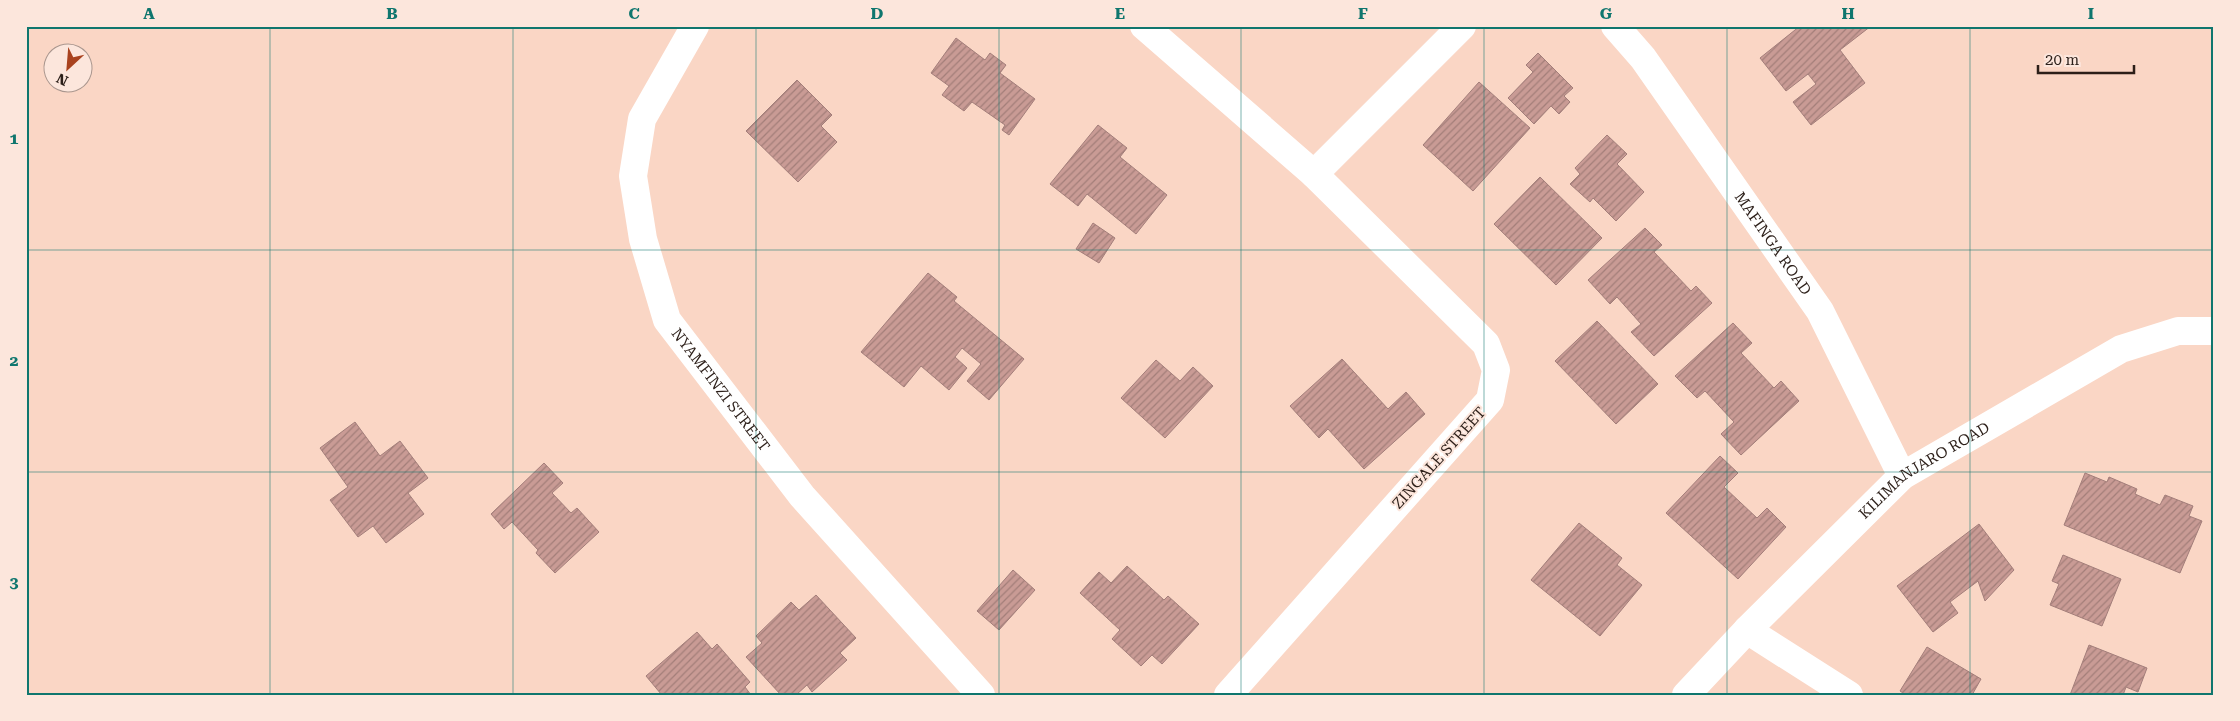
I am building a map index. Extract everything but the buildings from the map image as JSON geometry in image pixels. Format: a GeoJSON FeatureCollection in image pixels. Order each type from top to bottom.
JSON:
{"type":"FeatureCollection","features":[{"type":"Feature","properties":{"kind":"street","name":"NYAMFINZI STREET"},"geometry":{"type":"LineString","coordinates":[[695,26],[642,119],[633,176],[643,239],[666,320],[802,496],[981,695]]}},
{"type":"Feature","properties":{"kind":"street","name":"ZINGALE STREET"},"geometry":{"type":"LineString","coordinates":[[1144,26],[1314,174],[1486,344],[1496,370],[1490,400],[1228,695]]}},
{"type":"Feature","properties":{"kind":"street"},"geometry":{"type":"LineString","coordinates":[[1314,174],[1462,26]]}},
{"type":"Feature","properties":{"kind":"street","name":"MAFINGA ROAD"},"geometry":{"type":"LineString","coordinates":[[1615,26],[1643,58],[1820,311],[1902,476]]}},
{"type":"Feature","properties":{"kind":"street","name":"KILIMANJARO ROAD"},"geometry":{"type":"LineString","coordinates":[[1686,695],[1747,630],[1902,476],[2121,349],[2178,331],[2214,331]]}},
{"type":"Feature","properties":{"kind":"street"},"geometry":{"type":"LineString","coordinates":[[1747,630],[1849,695]]}}]}
